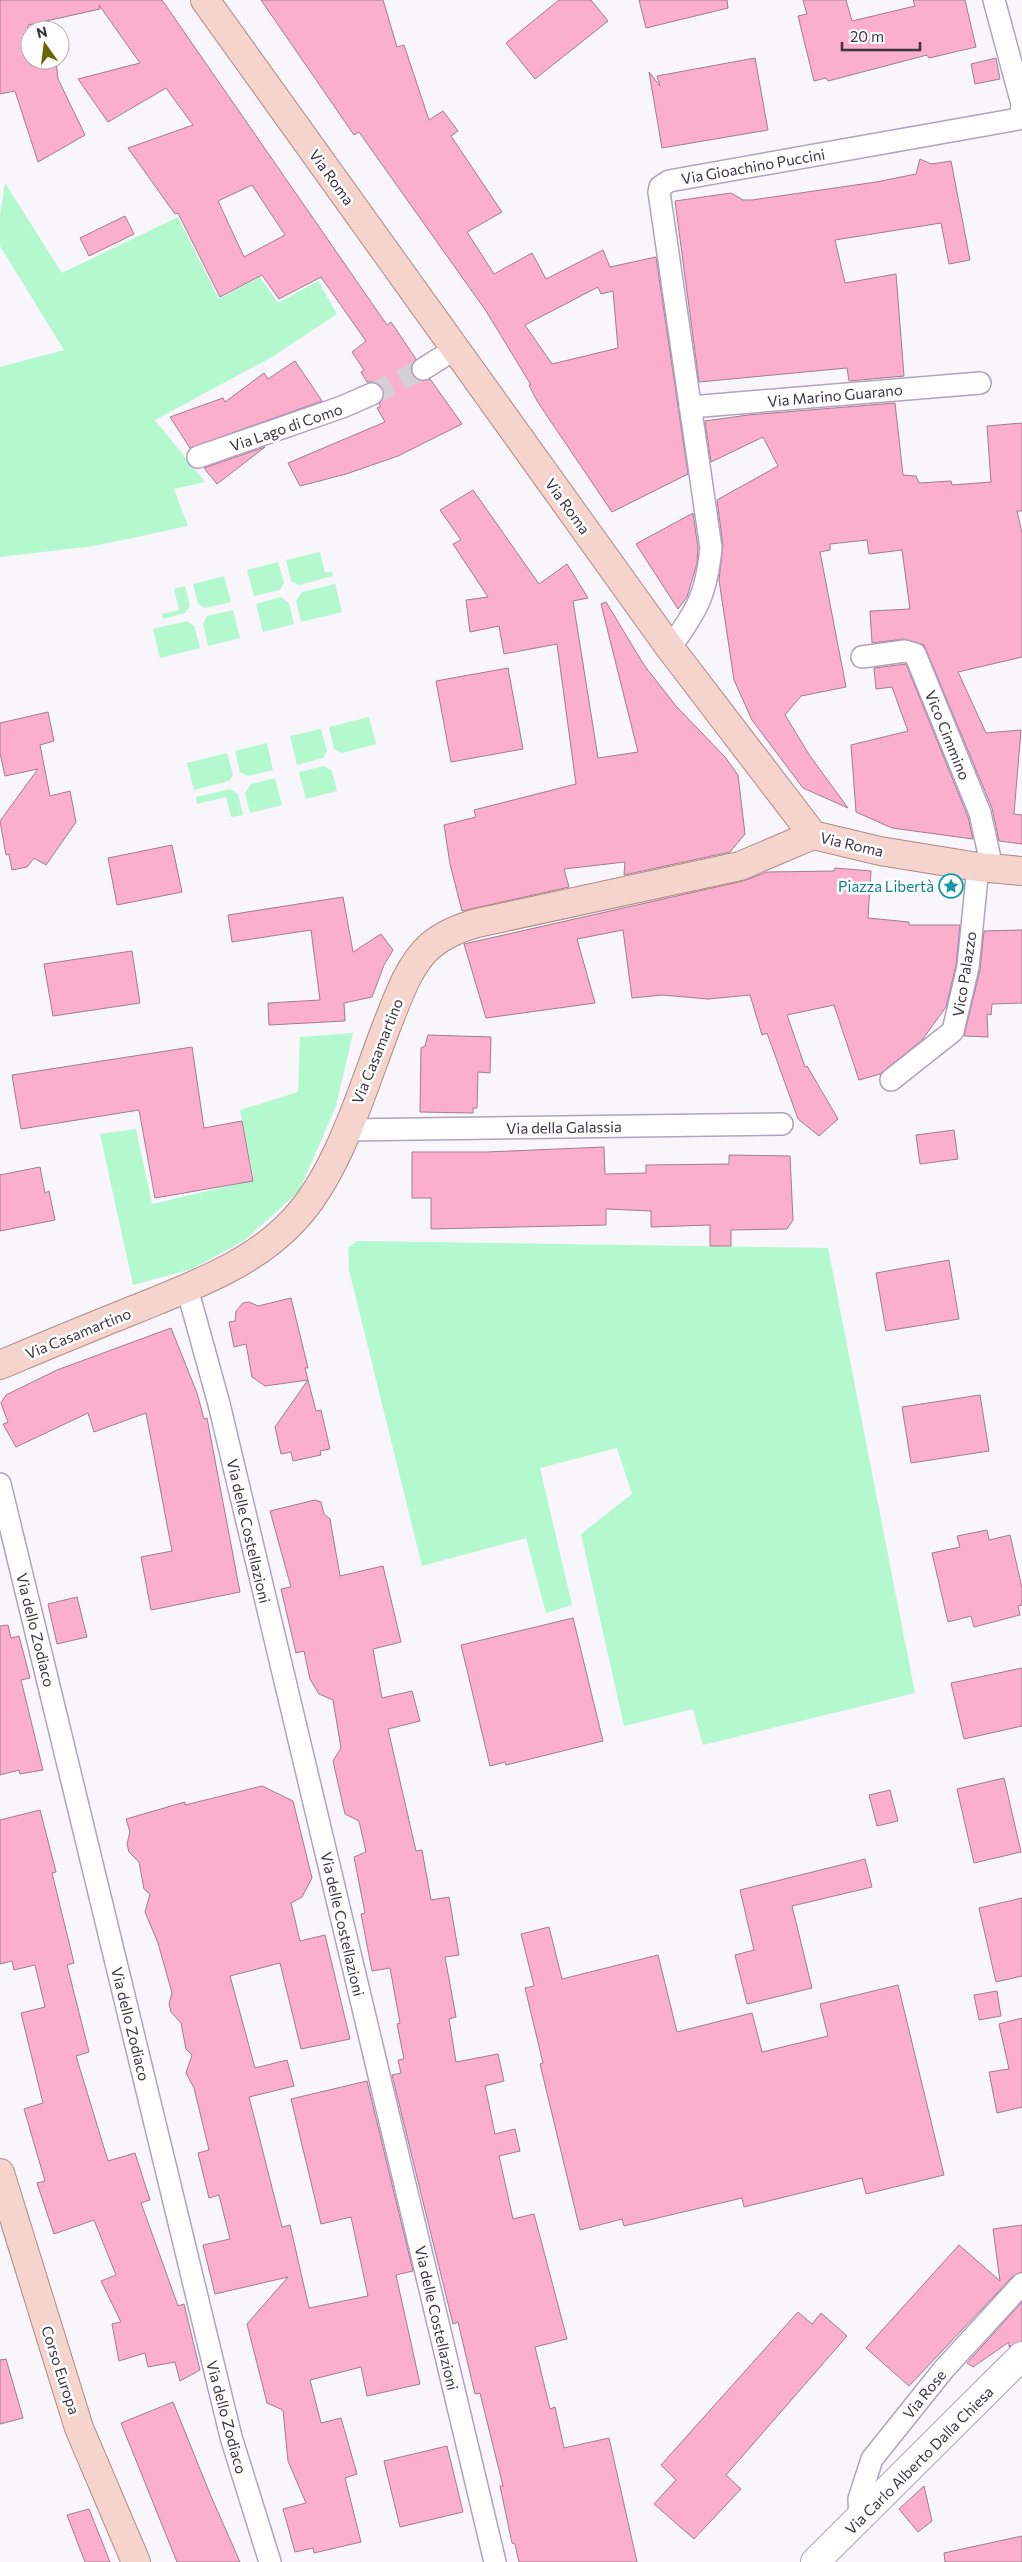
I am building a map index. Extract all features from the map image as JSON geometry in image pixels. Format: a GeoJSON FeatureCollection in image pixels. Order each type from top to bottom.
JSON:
{"type":"FeatureCollection","features":[{"type":"Feature","properties":{"kind":"main road","name":"Via Roma"},"geometry":{"type":"LineString","coordinates":[[205,0],[670,648],[813,835],[880,851],[1022,871]]}},
{"type":"Feature","properties":{"kind":"main road","name":"Via Casamartino"},"geometry":{"type":"LineString","coordinates":[[0,1365],[187,1288],[230,1268],[262,1248],[292,1223],[312,1199],[329,1169],[408,977],[429,947],[446,934],[476,923],[740,866],[813,835]]}},
{"type":"Feature","properties":{"kind":"main road","name":"Corso Europa"},"geometry":{"type":"LineString","coordinates":[[0,2173],[79,2428],[136,2562]]}},
{"type":"Feature","properties":{"kind":"street","name":"Via Gioachino Puccini"},"geometry":{"type":"LineString","coordinates":[[670,648],[696,611],[706,580],[711,548],[660,187],[669,181],[1018,119],[1021,115],[1022,104],[994,0]]}},
{"type":"Feature","properties":{"kind":"street"},"geometry":{"type":"LineString","coordinates":[[423,369],[455,349]]}},
{"type":"Feature","properties":{"kind":"street","name":"Via Marino Guarano"},"geometry":{"type":"LineString","coordinates":[[690,407],[980,383]]}},
{"type":"Feature","properties":{"kind":"street","name":"Via Lago di Como"},"geometry":{"type":"LineString","coordinates":[[198,457],[342,407],[372,394]]}},
{"type":"Feature","properties":{"kind":"street","name":"Vico Cimmino"},"geometry":{"type":"LineString","coordinates":[[862,656],[905,651],[915,654],[980,813],[985,867]]}},
{"type":"Feature","properties":{"kind":"street","name":"Vico Palazzo"},"geometry":{"type":"LineString","coordinates":[[891,1080],[953,1030],[968,967],[985,867]]}},
{"type":"Feature","properties":{"kind":"street","name":"Via della Galassia"},"geometry":{"type":"LineString","coordinates":[[346,1130],[782,1124]]}},
{"type":"Feature","properties":{"kind":"street","name":"Via delle Costellazioni"},"geometry":{"type":"LineString","coordinates":[[187,1288],[219,1404],[495,2562]]}},
{"type":"Feature","properties":{"kind":"street","name":"Via dello Zodiaco"},"geometry":{"type":"LineString","coordinates":[[0,1484],[231,2437],[270,2562]]}},
{"type":"Feature","properties":{"kind":"street","name":"Via Rose"},"geometry":{"type":"LineString","coordinates":[[860,2520],[859,2499],[872,2459],[944,2368],[1022,2284]]}},
{"type":"Feature","properties":{"kind":"street","name":"Via Carlo Alberto Dalla Chiesa"},"geometry":{"type":"LineString","coordinates":[[815,2562],[860,2520],[1022,2356]]}},
{"type":"Feature","properties":{"kind":"green space"},"geometry":{"type":"Polygon","coordinates":[[[5,183],[62,273],[178,217],[219,299],[260,277],[278,303],[318,281],[337,314],[272,357],[155,420],[205,482],[174,489],[188,526],[94,546],[0,557],[0,367],[64,350],[0,246],[0,216],[5,183]]]}},
{"type":"Feature","properties":{"kind":"green space"},"geometry":{"type":"Polygon","coordinates":[[[320,552],[325,573],[332,571],[333,576],[299,585],[291,581],[286,560],[320,552]]]}},
{"type":"Feature","properties":{"kind":"green space"},"geometry":{"type":"Polygon","coordinates":[[[278,562],[284,583],[280,590],[254,596],[247,570],[278,562]]]}},
{"type":"Feature","properties":{"kind":"green space"},"geometry":{"type":"Polygon","coordinates":[[[224,576],[231,602],[205,608],[198,604],[193,584],[224,576]]]}},
{"type":"Feature","properties":{"kind":"green space"},"geometry":{"type":"Polygon","coordinates":[[[335,584],[342,612],[301,622],[296,601],[302,592],[335,584]]]}},
{"type":"Feature","properties":{"kind":"green space"},"geometry":{"type":"Polygon","coordinates":[[[185,586],[190,606],[185,613],[163,619],[162,614],[179,610],[174,589],[185,586]]]}},
{"type":"Feature","properties":{"kind":"green space"},"geometry":{"type":"Polygon","coordinates":[[[281,597],[289,603],[294,624],[263,632],[256,604],[281,597]]]}},
{"type":"Feature","properties":{"kind":"green space"},"geometry":{"type":"Polygon","coordinates":[[[233,610],[240,638],[208,646],[203,624],[207,616],[233,610]]]}},
{"type":"Feature","properties":{"kind":"green space"},"geometry":{"type":"Polygon","coordinates":[[[187,621],[194,626],[200,648],[160,658],[153,629],[187,621]]]}},
{"type":"Feature","properties":{"kind":"green space"},"geometry":{"type":"Polygon","coordinates":[[[369,717],[376,744],[342,753],[334,749],[329,727],[369,717]]]}},
{"type":"Feature","properties":{"kind":"green space"},"geometry":{"type":"Polygon","coordinates":[[[321,729],[327,751],[323,758],[297,765],[290,736],[321,729]]]}},
{"type":"Feature","properties":{"kind":"green space"},"geometry":{"type":"Polygon","coordinates":[[[267,743],[273,770],[248,776],[240,772],[235,751],[267,743]]]}},
{"type":"Feature","properties":{"kind":"green space"},"geometry":{"type":"Polygon","coordinates":[[[227,753],[233,775],[229,781],[194,790],[187,763],[227,753]]]}},
{"type":"Feature","properties":{"kind":"green space"},"geometry":{"type":"Polygon","coordinates":[[[324,766],[332,771],[337,791],[306,799],[299,772],[324,766]]]}},
{"type":"Feature","properties":{"kind":"green space"},"geometry":{"type":"Polygon","coordinates":[[[275,778],[282,805],[250,813],[245,793],[251,784],[275,778]]]}},
{"type":"Feature","properties":{"kind":"green space"},"geometry":{"type":"Polygon","coordinates":[[[230,789],[238,794],[243,815],[231,817],[226,797],[197,804],[196,797],[230,789]]]}},
{"type":"Feature","properties":{"kind":"green space"},"geometry":{"type":"Polygon","coordinates":[[[353,1033],[336,1106],[299,1191],[245,1240],[192,1269],[133,1285],[100,1134],[136,1129],[152,1204],[254,1180],[240,1110],[298,1092],[300,1037],[353,1033]]]}},
{"type":"Feature","properties":{"kind":"green space"},"geometry":{"type":"Polygon","coordinates":[[[357,1241],[828,1248],[915,1693],[703,1745],[693,1709],[624,1726],[581,1534],[632,1494],[617,1448],[540,1468],[572,1605],[546,1613],[526,1538],[422,1566],[349,1270],[348,1248],[357,1241]]]}},
{"type":"Feature","properties":{"kind":"building"},"geometry":{"type":"Polygon","coordinates":[[[0,0],[162,0],[387,325],[391,322],[416,359],[411,369],[413,376],[423,381],[430,379],[462,424],[398,456],[346,474],[300,486],[288,463],[385,422],[377,408],[381,406],[379,404],[384,396],[383,389],[374,382],[367,382],[361,372],[364,370],[352,352],[366,341],[321,277],[279,299],[262,275],[220,297],[178,213],[175,214],[128,148],[193,125],[166,88],[108,122],[78,79],[140,63],[99,5],[100,9],[50,20],[20,20],[20,70],[57,70],[58,79],[85,135],[38,162],[15,91],[0,94],[0,0]],[[252,185],[218,201],[244,257],[285,235],[252,185]]]}},
{"type":"Feature","properties":{"kind":"building"},"geometry":{"type":"Polygon","coordinates":[[[261,0],[383,0],[397,47],[404,45],[429,120],[443,111],[458,131],[451,136],[502,212],[467,232],[494,274],[532,253],[546,279],[603,250],[610,267],[656,257],[688,474],[612,512],[537,401],[529,385],[531,385],[486,311],[359,132],[354,135],[261,0]],[[598,287],[525,325],[552,364],[618,348],[613,291],[601,294],[598,287]]]}},
{"type":"Feature","properties":{"kind":"building"},"geometry":{"type":"Polygon","coordinates":[[[559,0],[591,0],[608,21],[535,79],[506,43],[559,0]]]}},
{"type":"Feature","properties":{"kind":"building"},"geometry":{"type":"Polygon","coordinates":[[[639,0],[727,0],[728,8],[646,28],[639,0]]]}},
{"type":"Feature","properties":{"kind":"building"},"geometry":{"type":"Polygon","coordinates":[[[803,0],[846,0],[852,21],[915,6],[913,0],[965,0],[976,47],[929,58],[927,55],[828,81],[826,78],[814,81],[798,16],[807,14],[803,0]]]}},
{"type":"Feature","properties":{"kind":"building"},"geometry":{"type":"Polygon","coordinates":[[[755,58],[768,130],[662,148],[649,72],[660,86],[657,76],[755,58]]]}},
{"type":"Feature","properties":{"kind":"building"},"geometry":{"type":"Polygon","coordinates":[[[996,58],[1000,79],[975,84],[971,64],[996,58]]]}},
{"type":"Feature","properties":{"kind":"building"},"geometry":{"type":"Polygon","coordinates":[[[920,159],[931,164],[951,161],[970,260],[949,264],[941,223],[835,240],[845,283],[896,274],[904,376],[849,381],[847,368],[699,382],[675,201],[731,193],[743,200],[752,200],[876,182],[916,174],[920,159]]]}},
{"type":"Feature","properties":{"kind":"building"},"geometry":{"type":"Polygon","coordinates":[[[125,216],[134,234],[89,256],[80,238],[125,216]]]}},
{"type":"Feature","properties":{"kind":"building"},"geometry":{"type":"Polygon","coordinates":[[[295,361],[322,401],[190,448],[170,417],[223,398],[225,402],[264,373],[268,379],[295,361]]]}},
{"type":"Feature","properties":{"kind":"building"},"geometry":{"type":"Polygon","coordinates":[[[895,403],[903,475],[916,476],[919,483],[951,481],[952,485],[991,482],[987,426],[1022,423],[1022,511],[1017,511],[1022,533],[1022,657],[958,672],[986,733],[1021,730],[1014,814],[1022,815],[1022,844],[999,841],[992,808],[924,645],[904,639],[872,643],[870,611],[910,609],[902,550],[869,554],[867,540],[830,544],[830,550],[820,552],[846,687],[801,696],[785,715],[810,756],[848,808],[803,788],[752,720],[734,680],[719,580],[723,546],[717,500],[778,466],[763,437],[711,462],[705,421],[748,415],[895,403]]]}},
{"type":"Feature","properties":{"kind":"building"},"geometry":{"type":"Polygon","coordinates":[[[265,447],[217,484],[204,468],[265,447]]]}},
{"type":"Feature","properties":{"kind":"building"},"geometry":{"type":"Polygon","coordinates":[[[473,490],[539,584],[567,564],[588,598],[573,601],[598,758],[638,752],[601,604],[606,602],[644,665],[676,706],[725,757],[738,775],[745,834],[730,852],[624,875],[625,862],[564,869],[569,887],[462,911],[450,864],[444,825],[476,817],[474,810],[576,784],[557,644],[504,654],[499,626],[470,632],[466,600],[488,597],[453,544],[461,540],[440,510],[473,490]]]}},
{"type":"Feature","properties":{"kind":"building"},"geometry":{"type":"Polygon","coordinates":[[[693,513],[698,548],[697,563],[687,597],[678,609],[636,544],[693,513]]]}},
{"type":"Feature","properties":{"kind":"building"},"geometry":{"type":"Polygon","coordinates":[[[906,664],[968,817],[973,839],[892,828],[856,812],[851,745],[908,731],[892,687],[876,689],[874,668],[906,664]]]}},
{"type":"Feature","properties":{"kind":"building"},"geometry":{"type":"Polygon","coordinates":[[[508,668],[523,749],[451,762],[436,681],[508,668]]]}},
{"type":"Feature","properties":{"kind":"building"},"geometry":{"type":"Polygon","coordinates":[[[48,712],[54,741],[40,745],[50,796],[70,791],[76,822],[46,865],[34,858],[27,867],[12,870],[9,854],[6,855],[0,821],[38,769],[5,776],[0,753],[0,723],[48,712]]]}},
{"type":"Feature","properties":{"kind":"building"},"geometry":{"type":"Polygon","coordinates":[[[172,845],[182,892],[117,905],[108,858],[172,845]]]}},
{"type":"Feature","properties":{"kind":"building"},"geometry":{"type":"Polygon","coordinates":[[[835,868],[871,871],[868,918],[909,922],[909,925],[960,925],[956,965],[946,1007],[922,1040],[880,1074],[859,1080],[834,1005],[787,1015],[805,1067],[807,1066],[838,1119],[819,1136],[798,1119],[767,1033],[762,1035],[750,995],[708,999],[662,995],[632,998],[623,930],[577,939],[595,1003],[486,1018],[464,944],[743,881],[767,872],[834,871],[835,868]]]}},
{"type":"Feature","properties":{"kind":"building"},"geometry":{"type":"Polygon","coordinates":[[[343,897],[353,952],[381,934],[393,950],[384,965],[372,997],[344,1003],[345,1021],[269,1025],[268,1003],[320,1000],[311,930],[232,942],[228,915],[343,897]]]}},
{"type":"Feature","properties":{"kind":"building"},"geometry":{"type":"Polygon","coordinates":[[[1022,930],[1022,1003],[992,1004],[991,1015],[987,1014],[988,1037],[964,1036],[980,970],[984,931],[1022,930]]]}},
{"type":"Feature","properties":{"kind":"building"},"geometry":{"type":"Polygon","coordinates":[[[132,951],[140,1003],[53,1016],[44,964],[132,951]]]}},
{"type":"Feature","properties":{"kind":"building"},"geometry":{"type":"Polygon","coordinates":[[[428,1035],[491,1037],[490,1073],[478,1072],[477,1108],[473,1108],[473,1113],[420,1112],[421,1048],[425,1046],[428,1035]]]}},
{"type":"Feature","properties":{"kind":"building"},"geometry":{"type":"Polygon","coordinates":[[[192,1047],[204,1128],[242,1121],[253,1181],[155,1198],[139,1110],[21,1129],[12,1075],[192,1047]]]}},
{"type":"Feature","properties":{"kind":"building"},"geometry":{"type":"Polygon","coordinates":[[[954,1130],[958,1159],[920,1164],[916,1135],[954,1130]]]}},
{"type":"Feature","properties":{"kind":"building"},"geometry":{"type":"Polygon","coordinates":[[[604,1147],[605,1174],[646,1173],[646,1165],[729,1164],[729,1155],[790,1156],[793,1220],[787,1229],[731,1230],[731,1246],[710,1246],[710,1225],[651,1227],[651,1211],[606,1209],[606,1225],[431,1229],[431,1198],[412,1198],[412,1152],[487,1152],[604,1147]]]}},
{"type":"Feature","properties":{"kind":"building"},"geometry":{"type":"Polygon","coordinates":[[[40,1167],[45,1193],[49,1191],[55,1220],[0,1231],[0,1175],[40,1167]]]}},
{"type":"Feature","properties":{"kind":"building"},"geometry":{"type":"Polygon","coordinates":[[[949,1260],[959,1319],[886,1331],[876,1273],[949,1260]]]}},
{"type":"Feature","properties":{"kind":"building"},"geometry":{"type":"Polygon","coordinates":[[[291,1298],[308,1368],[305,1368],[308,1380],[265,1386],[252,1377],[246,1344],[234,1347],[229,1322],[235,1321],[236,1311],[243,1303],[249,1302],[258,1306],[291,1298]]]}},
{"type":"Feature","properties":{"kind":"building"},"geometry":{"type":"Polygon","coordinates":[[[171,1328],[197,1393],[204,1419],[207,1418],[240,1592],[151,1610],[141,1557],[172,1551],[146,1413],[94,1432],[88,1413],[16,1447],[3,1424],[8,1422],[1,1403],[6,1395],[57,1370],[171,1328]]]}},
{"type":"Feature","properties":{"kind":"building"},"geometry":{"type":"Polygon","coordinates":[[[308,1380],[316,1411],[321,1410],[330,1449],[320,1451],[321,1455],[293,1461],[291,1452],[281,1454],[275,1427],[308,1380]]]}},
{"type":"Feature","properties":{"kind":"building"},"geometry":{"type":"Polygon","coordinates":[[[980,1395],[989,1451],[911,1463],[902,1407],[980,1395]]]}},
{"type":"Feature","properties":{"kind":"building"},"geometry":{"type":"Polygon","coordinates":[[[315,1500],[321,1502],[324,1514],[330,1519],[340,1576],[383,1566],[401,1642],[373,1649],[382,1698],[412,1691],[420,1721],[388,1729],[416,1851],[422,1850],[431,1900],[449,1897],[459,1955],[445,1957],[456,2017],[449,2019],[456,2062],[498,2054],[504,2081],[485,2086],[495,2134],[515,2129],[520,2151],[499,2156],[513,2219],[534,2214],[567,2339],[535,2347],[550,2409],[555,2407],[564,2448],[609,2438],[637,2562],[519,2562],[515,2544],[512,2543],[500,2486],[503,2486],[480,2393],[475,2394],[458,2322],[453,2324],[392,2075],[401,2073],[398,2060],[404,2059],[397,2024],[400,2023],[390,1968],[372,1971],[361,1914],[365,1913],[354,1857],[366,1852],[359,1821],[345,1814],[333,1761],[341,1748],[333,1700],[319,1694],[310,1679],[304,1651],[296,1653],[281,1589],[291,1587],[270,1511],[315,1500]]]}},
{"type":"Feature","properties":{"kind":"building"},"geometry":{"type":"Polygon","coordinates":[[[987,1530],[989,1540],[1010,1535],[1022,1588],[1022,1605],[1018,1606],[1020,1615],[974,1627],[971,1616],[948,1622],[932,1553],[960,1547],[957,1536],[987,1530]]]}},
{"type":"Feature","properties":{"kind":"building"},"geometry":{"type":"Polygon","coordinates":[[[77,1597],[87,1637],[57,1644],[48,1604],[77,1597]]]}},
{"type":"Feature","properties":{"kind":"building"},"geometry":{"type":"Polygon","coordinates":[[[573,1618],[603,1741],[506,1765],[505,1762],[490,1766],[461,1645],[573,1618]]]}},
{"type":"Feature","properties":{"kind":"building"},"geometry":{"type":"Polygon","coordinates":[[[8,1625],[11,1638],[19,1636],[30,1678],[21,1680],[43,1770],[20,1774],[19,1770],[0,1775],[0,1626],[8,1625]]]}},
{"type":"Feature","properties":{"kind":"building"},"geometry":{"type":"Polygon","coordinates":[[[1022,1668],[1022,1726],[964,1739],[951,1683],[1022,1668]]]}},
{"type":"Feature","properties":{"kind":"building"},"geometry":{"type":"Polygon","coordinates":[[[1004,1778],[1021,1852],[974,1863],[957,1789],[1004,1778]]]}},
{"type":"Feature","properties":{"kind":"building"},"geometry":{"type":"Polygon","coordinates":[[[262,1786],[293,1801],[312,1878],[302,1897],[291,1903],[300,1941],[325,1935],[350,2039],[301,2049],[280,1963],[230,1976],[255,2068],[287,2060],[294,2086],[249,2097],[282,2227],[290,2225],[309,2308],[368,2296],[351,2217],[321,2224],[291,2099],[367,2081],[413,2271],[396,2275],[420,2384],[367,2396],[361,2367],[310,2380],[321,2423],[341,2418],[357,2474],[345,2478],[361,2542],[314,2553],[313,2548],[295,2552],[283,2509],[306,2503],[288,2461],[283,2410],[267,2403],[247,2324],[288,2277],[215,2294],[203,2245],[230,2239],[219,2195],[209,2198],[198,2153],[209,2150],[194,2088],[186,2073],[192,2055],[186,2049],[181,2023],[171,2012],[169,2004],[172,1993],[158,1943],[145,1912],[150,1894],[144,1889],[139,1862],[129,1852],[127,1844],[130,1832],[126,1819],[185,1802],[185,1805],[262,1786]]]}},
{"type":"Feature","properties":{"kind":"building"},"geometry":{"type":"Polygon","coordinates":[[[890,1790],[898,1821],[877,1826],[869,1795],[890,1790]]]}},
{"type":"Feature","properties":{"kind":"building"},"geometry":{"type":"Polygon","coordinates":[[[40,1810],[56,1872],[52,1873],[74,1963],[67,1965],[89,2052],[76,2056],[108,2161],[135,2153],[150,2200],[141,2203],[178,2306],[184,2304],[200,2370],[180,2381],[175,2362],[148,2367],[145,2353],[119,2361],[112,2324],[121,2322],[101,2281],[116,2275],[94,2220],[54,2234],[37,2183],[45,2181],[24,2109],[43,2103],[21,2013],[45,2007],[35,1965],[14,1970],[12,1961],[0,1964],[0,1820],[40,1810]]]}},
{"type":"Feature","properties":{"kind":"building"},"geometry":{"type":"Polygon","coordinates":[[[865,1859],[872,1887],[792,1906],[812,1988],[747,2004],[735,1955],[754,1950],[740,1890],[865,1859]]]}},
{"type":"Feature","properties":{"kind":"building"},"geometry":{"type":"Polygon","coordinates":[[[1022,1898],[1022,1976],[996,1982],[979,1908],[1022,1898]]]}},
{"type":"Feature","properties":{"kind":"building"},"geometry":{"type":"Polygon","coordinates":[[[549,1927],[562,1979],[658,1955],[677,2032],[752,2013],[762,2052],[828,2036],[820,2004],[898,1985],[944,2175],[866,2194],[862,2178],[744,2207],[742,2198],[624,2226],[622,2219],[580,2230],[540,2064],[543,2063],[525,1988],[534,1986],[521,1934],[549,1927]]]}},
{"type":"Feature","properties":{"kind":"building"},"geometry":{"type":"Polygon","coordinates":[[[997,1991],[1001,2016],[979,2020],[974,1995],[997,1991]]]}},
{"type":"Feature","properties":{"kind":"building"},"geometry":{"type":"Polygon","coordinates":[[[1022,2018],[1022,2107],[997,2113],[989,2072],[1009,2069],[999,2024],[1022,2018]]]}},
{"type":"Feature","properties":{"kind":"building"},"geometry":{"type":"Polygon","coordinates":[[[1022,2225],[1022,2272],[1013,2276],[909,2386],[866,2348],[959,2245],[1000,2281],[993,2229],[1022,2225]]]}},
{"type":"Feature","properties":{"kind":"building"},"geometry":{"type":"Polygon","coordinates":[[[1022,2302],[1022,2341],[1009,2347],[1009,2342],[973,2367],[967,2363],[1022,2302]]]}},
{"type":"Feature","properties":{"kind":"building"},"geometry":{"type":"Polygon","coordinates":[[[798,2312],[812,2324],[821,2313],[847,2336],[726,2475],[741,2489],[694,2539],[654,2504],[676,2480],[661,2465],[798,2312]]]}},
{"type":"Feature","properties":{"kind":"building"},"geometry":{"type":"Polygon","coordinates":[[[6,2359],[23,2418],[0,2424],[0,2360],[6,2359]]]}},
{"type":"Feature","properties":{"kind":"building"},"geometry":{"type":"Polygon","coordinates":[[[173,2402],[240,2562],[177,2562],[121,2423],[173,2402]]]}},
{"type":"Feature","properties":{"kind":"building"},"geometry":{"type":"Polygon","coordinates":[[[447,2446],[463,2512],[400,2527],[384,2461],[447,2446]]]}},
{"type":"Feature","properties":{"kind":"building"},"geometry":{"type":"Polygon","coordinates":[[[924,2486],[932,2521],[918,2532],[899,2509],[924,2486]]]}},
{"type":"Feature","properties":{"kind":"building"},"geometry":{"type":"Polygon","coordinates":[[[89,2509],[110,2562],[85,2562],[67,2515],[89,2509]]]}},
{"type":"Feature","properties":{"kind":"building"},"geometry":{"type":"Polygon","coordinates":[[[1022,2536],[1022,2562],[945,2562],[944,2553],[1022,2536]]]}},
{"type":"Feature","properties":{"kind":"tunnel"},"geometry":{"type":"LineString","coordinates":[[372,394],[423,369]]}},
{"type":"Feature","properties":{"kind":"place","name":"Piazza Libertà"},"geometry":{"type":"Point","coordinates":[951,886]}}]}
